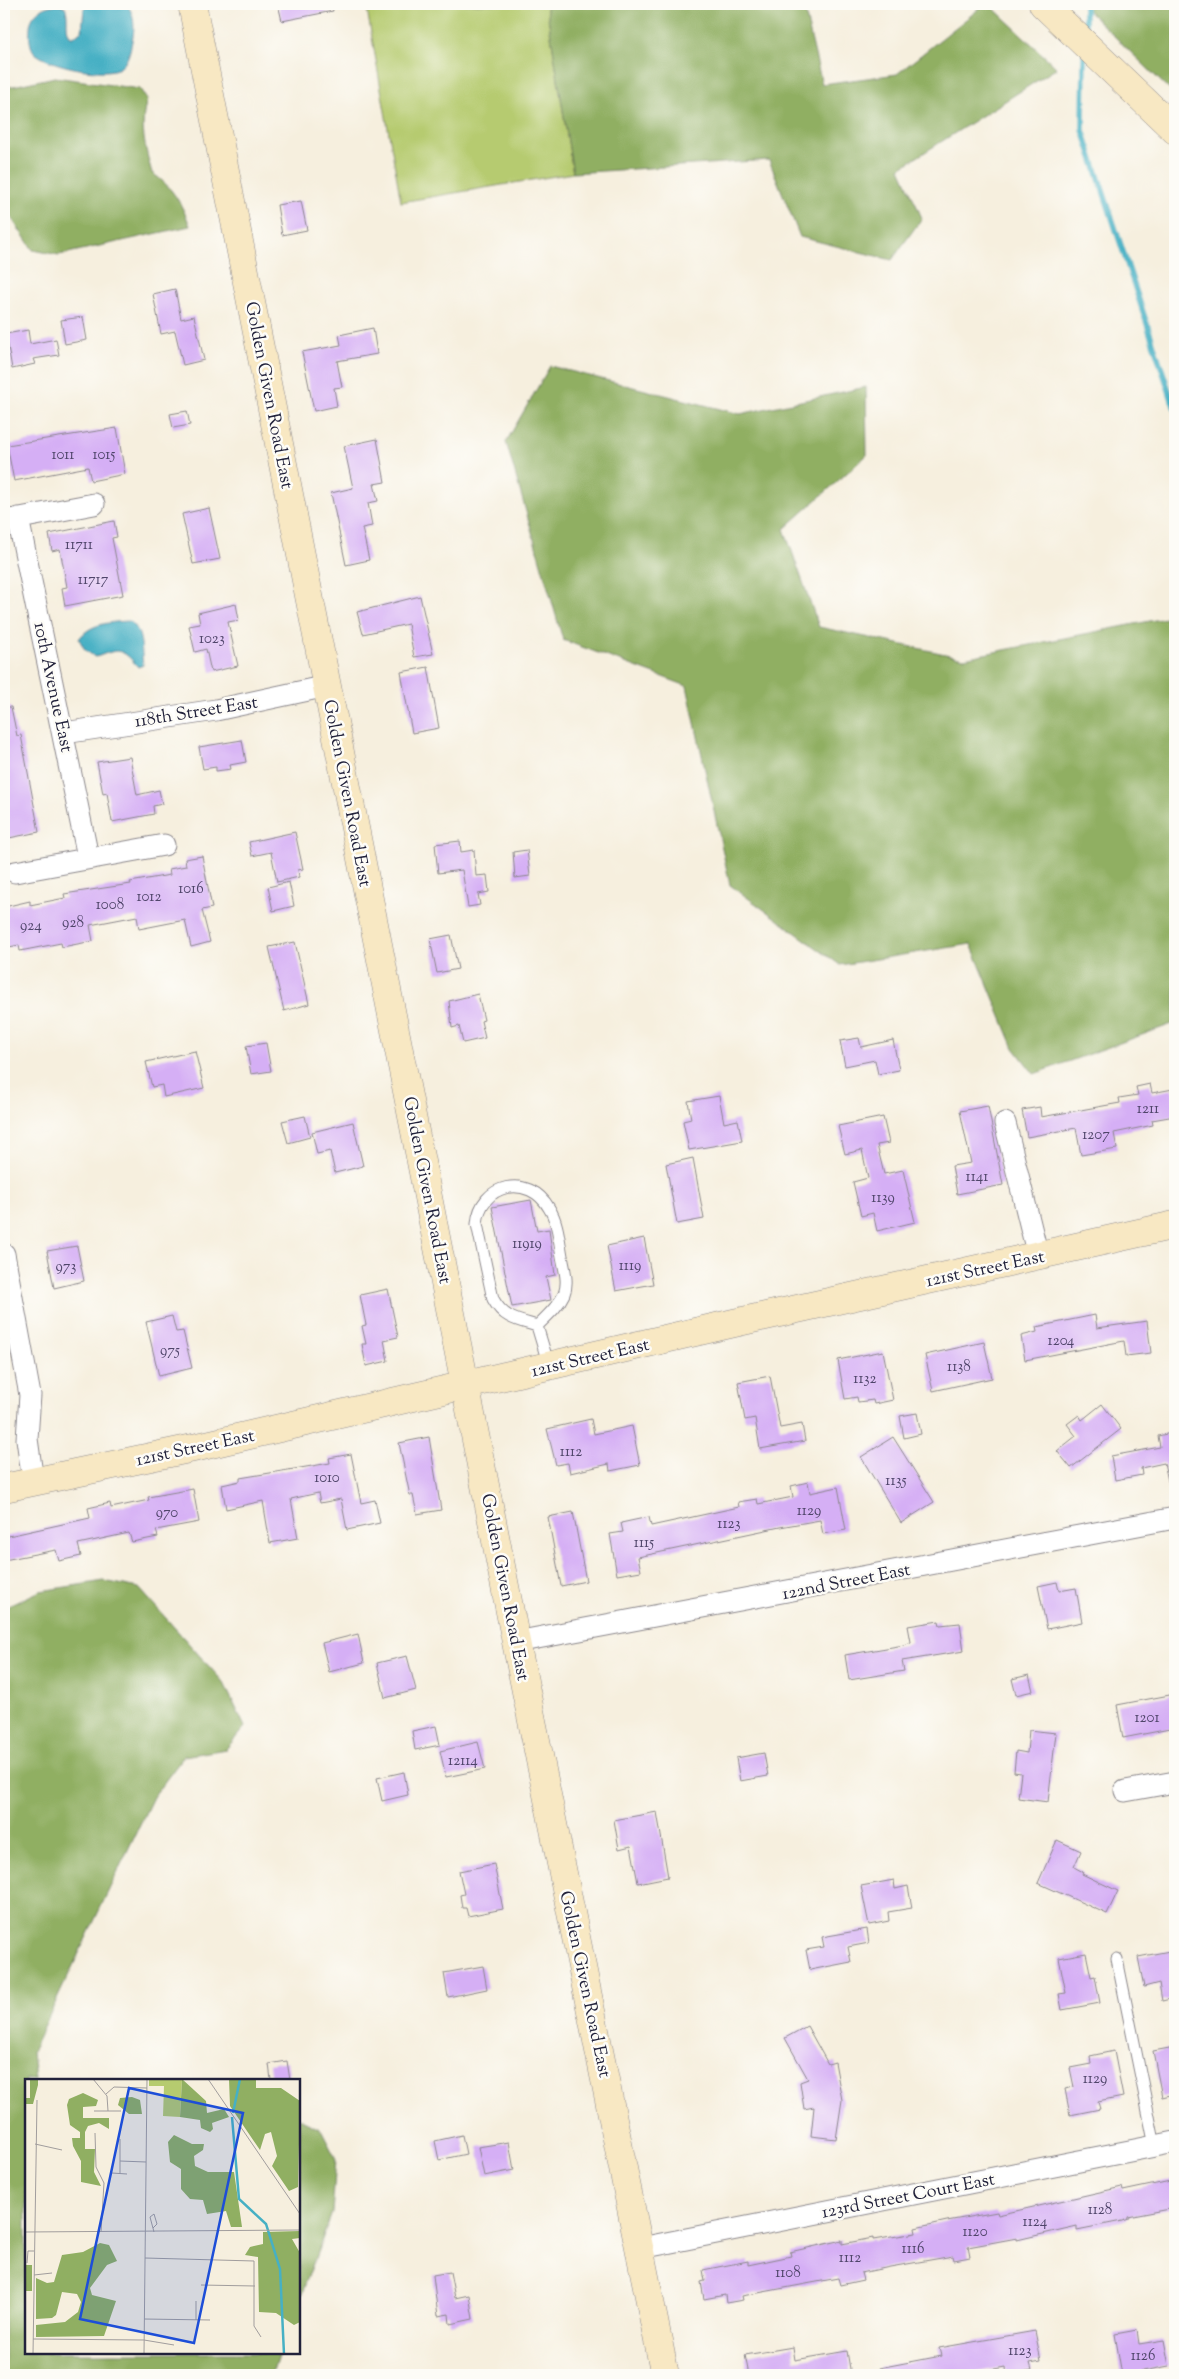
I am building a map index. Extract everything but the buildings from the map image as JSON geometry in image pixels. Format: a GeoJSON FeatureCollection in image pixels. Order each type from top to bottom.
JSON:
{"type":"FeatureCollection","features":[{"type":"Feature","properties":{"kind":"street","name":"Golden Given Road East"},"geometry":{"type":"LineString","coordinates":[[192,4],[516,1642],[665,2375]]}},
{"type":"Feature","properties":{"kind":"street"},"geometry":{"type":"LineString","coordinates":[[1043,4],[1175,130]]}},
{"type":"Feature","properties":{"kind":"street"},"geometry":{"type":"LineString","coordinates":[[11,520],[94,504]]}},
{"type":"Feature","properties":{"kind":"street","name":"10th Avenue East"},"geometry":{"type":"LineString","coordinates":[[11,520],[64,733],[88,857]]}},
{"type":"Feature","properties":{"kind":"street","name":"118th Street East"},"geometry":{"type":"LineString","coordinates":[[64,733],[216,710],[327,686]]}},
{"type":"Feature","properties":{"kind":"street"},"geometry":{"type":"LineString","coordinates":[[15,872],[88,857],[164,845]]}},
{"type":"Feature","properties":{"kind":"street"},"geometry":{"type":"LineString","coordinates":[[1005,1123],[1038,1256]]}},
{"type":"Feature","properties":{"kind":"street","name":"121st Street East"},"geometry":{"type":"LineString","coordinates":[[4,1488],[208,1444],[1175,1225]]}},
{"type":"Feature","properties":{"kind":"street"},"geometry":{"type":"LineString","coordinates":[[4,1254],[30,1395],[27,1439],[33,1481]]}},
{"type":"Feature","properties":{"kind":"street","name":"122nd Street East"},"geometry":{"type":"LineString","coordinates":[[516,1642],[1175,1518]]}},
{"type":"Feature","properties":{"kind":"street"},"geometry":{"type":"LineString","coordinates":[[1125,1791],[1175,1782]]}},
{"type":"Feature","properties":{"kind":"street","name":"123rd Street Court East"},"geometry":{"type":"LineString","coordinates":[[640,2248],[1165,2144]]}},
{"type":"Feature","properties":{"kind":"lane"},"geometry":{"type":"LineString","coordinates":[[511,1186],[525,1187],[539,1195],[549,1207],[555,1220],[566,1279],[564,1292],[558,1304],[537,1326],[507,1316],[499,1311],[494,1299],[476,1224],[477,1213],[486,1198],[495,1191],[511,1186]]}},
{"type":"Feature","properties":{"kind":"lane"},"geometry":{"type":"LineString","coordinates":[[537,1326],[550,1366]]}},
{"type":"Feature","properties":{"kind":"lane"},"geometry":{"type":"LineString","coordinates":[[1117,1959],[1165,2144]]}},
{"type":"Feature","properties":{"kind":"green space"},"geometry":{"type":"Polygon","coordinates":[[[366,4],[546,4],[573,173],[401,202],[366,4]]]}},
{"type":"Feature","properties":{"kind":"green space"},"geometry":{"type":"Polygon","coordinates":[[[546,4],[803,4],[822,84],[897,74],[985,4],[989,4],[1057,68],[900,168],[922,218],[892,260],[800,237],[769,160],[573,173],[546,4]]]}},
{"type":"Feature","properties":{"kind":"green space"},"geometry":{"type":"Polygon","coordinates":[[[1081,4],[1175,4],[1175,95],[1081,4]]]}},
{"type":"Feature","properties":{"kind":"green space"},"geometry":{"type":"Polygon","coordinates":[[[55,77],[140,89],[147,100],[143,127],[145,146],[152,173],[171,190],[184,210],[190,226],[59,255],[33,250],[4,207],[4,88],[55,77]]]}},
{"type":"Feature","properties":{"kind":"green space"},"geometry":{"type":"Polygon","coordinates":[[[550,366],[740,414],[866,387],[867,455],[784,529],[819,627],[964,658],[1175,616],[1175,1023],[1034,1074],[1014,1048],[971,944],[840,965],[730,885],[687,686],[563,640],[506,442],[550,366]]]}},
{"type":"Feature","properties":{"kind":"green space"},"geometry":{"type":"Polygon","coordinates":[[[104,1581],[139,1588],[224,1683],[245,1727],[226,1749],[184,1756],[153,1797],[32,2052],[35,2079],[25,2079],[25,2354],[279,2354],[272,2375],[4,2375],[4,1608],[40,1591],[104,1581]]]}},
{"type":"Feature","properties":{"kind":"green space"},"geometry":{"type":"Polygon","coordinates":[[[300,2118],[320,2128],[336,2159],[332,2213],[300,2298],[300,2118]]]}},
{"type":"Feature","properties":{"kind":"water"},"geometry":{"type":"Polygon","coordinates":[[[88,4],[126,4],[131,11],[134,23],[133,36],[128,57],[121,67],[113,70],[90,71],[51,61],[34,52],[30,43],[30,26],[34,15],[38,11],[54,5],[65,7],[67,27],[72,38],[82,30],[84,8],[88,4]]]}},
{"type":"Feature","properties":{"kind":"water"},"geometry":{"type":"Polygon","coordinates":[[[129,621],[134,625],[139,634],[143,665],[138,667],[126,655],[115,651],[95,657],[85,650],[79,639],[89,630],[102,624],[129,621]]]}},
{"type":"Feature","properties":{"kind":"waterway"},"geometry":{"type":"LineString","coordinates":[[1085,4],[1085,32]]}},
{"type":"Feature","properties":{"kind":"waterway"},"geometry":{"type":"LineString","coordinates":[[1084,56],[1083,130],[1175,409]]}}]}
